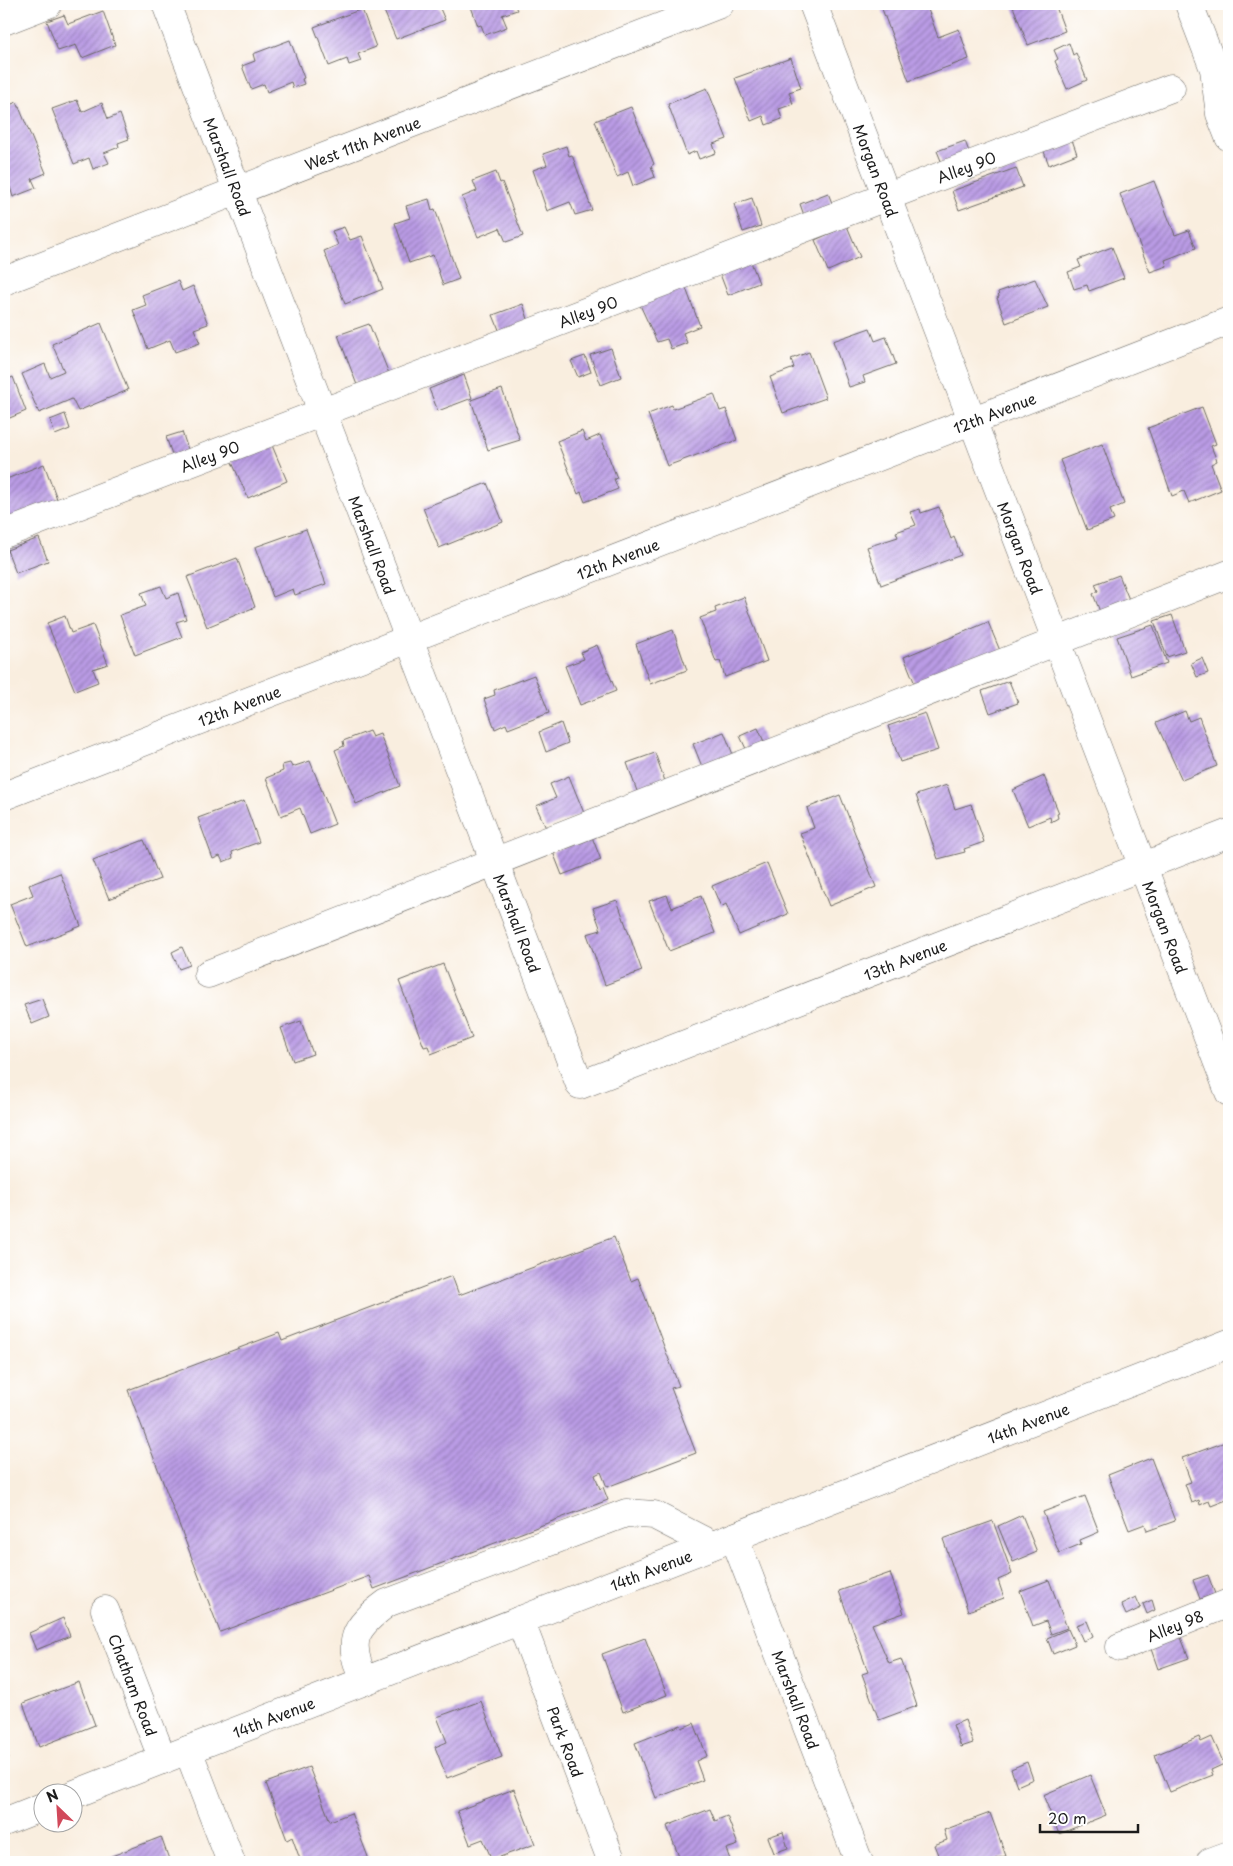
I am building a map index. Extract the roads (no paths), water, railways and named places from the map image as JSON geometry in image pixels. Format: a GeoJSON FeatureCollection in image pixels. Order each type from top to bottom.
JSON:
{"type":"FeatureCollection","features":[{"type":"Feature","properties":{"kind":"street"},"geometry":{"type":"LineString","coordinates":[[4,21],[48,4]]}},
{"type":"Feature","properties":{"kind":"street","name":"Marshall Road"},"geometry":{"type":"LineString","coordinates":[[166,4],[580,1085]]}},
{"type":"Feature","properties":{"kind":"street","name":"West 11th Avenue"},"geometry":{"type":"LineString","coordinates":[[4,281],[720,4]]}},
{"type":"Feature","properties":{"kind":"street","name":"Morgan Road"},"geometry":{"type":"LineString","coordinates":[[814,4],[1229,1092]]}},
{"type":"Feature","properties":{"kind":"street"},"geometry":{"type":"LineString","coordinates":[[1189,4],[1214,69],[1220,114],[1229,138]]}},
{"type":"Feature","properties":{"kind":"street","name":"Alley 90"},"geometry":{"type":"LineString","coordinates":[[4,534],[1171,88]]}},
{"type":"Feature","properties":{"kind":"street","name":"12th Avenue"},"geometry":{"type":"LineString","coordinates":[[4,796],[1229,321]]}},
{"type":"Feature","properties":{"kind":"street"},"geometry":{"type":"LineString","coordinates":[[208,974],[1229,574]]}},
{"type":"Feature","properties":{"kind":"street","name":"13th Avenue"},"geometry":{"type":"LineString","coordinates":[[580,1085],[1229,833]]}},
{"type":"Feature","properties":{"kind":"street","name":"14th Avenue"},"geometry":{"type":"LineString","coordinates":[[82,1791],[1229,1344]]}},
{"type":"Feature","properties":{"kind":"street"},"geometry":{"type":"LineString","coordinates":[[364,1682],[355,1659],[353,1644],[358,1630],[372,1614],[387,1603],[626,1513],[654,1515],[723,1541]]}},
{"type":"Feature","properties":{"kind":"street","name":"Marshall Road"},"geometry":{"type":"LineString","coordinates":[[723,1541],[859,1862]]}},
{"type":"Feature","properties":{"kind":"street","name":"Alley 98"},"geometry":{"type":"LineString","coordinates":[[1120,1647],[1229,1603]]}},
{"type":"Feature","properties":{"kind":"street","name":"Chatham Road"},"geometry":{"type":"LineString","coordinates":[[105,1610],[163,1760]]}},
{"type":"Feature","properties":{"kind":"street","name":"Park Road"},"geometry":{"type":"LineString","coordinates":[[520,1620],[612,1862]]}},
{"type":"Feature","properties":{"kind":"street"},"geometry":{"type":"LineString","coordinates":[[188,1750],[231,1862]]}},
{"type":"Feature","properties":{"kind":"street"},"geometry":{"type":"LineString","coordinates":[[4,1822],[32,1811]]}},
{"type":"Feature","properties":{"kind":"street"},"geometry":{"type":"LineString","coordinates":[[1210,1862],[1229,1855]]}}]}
